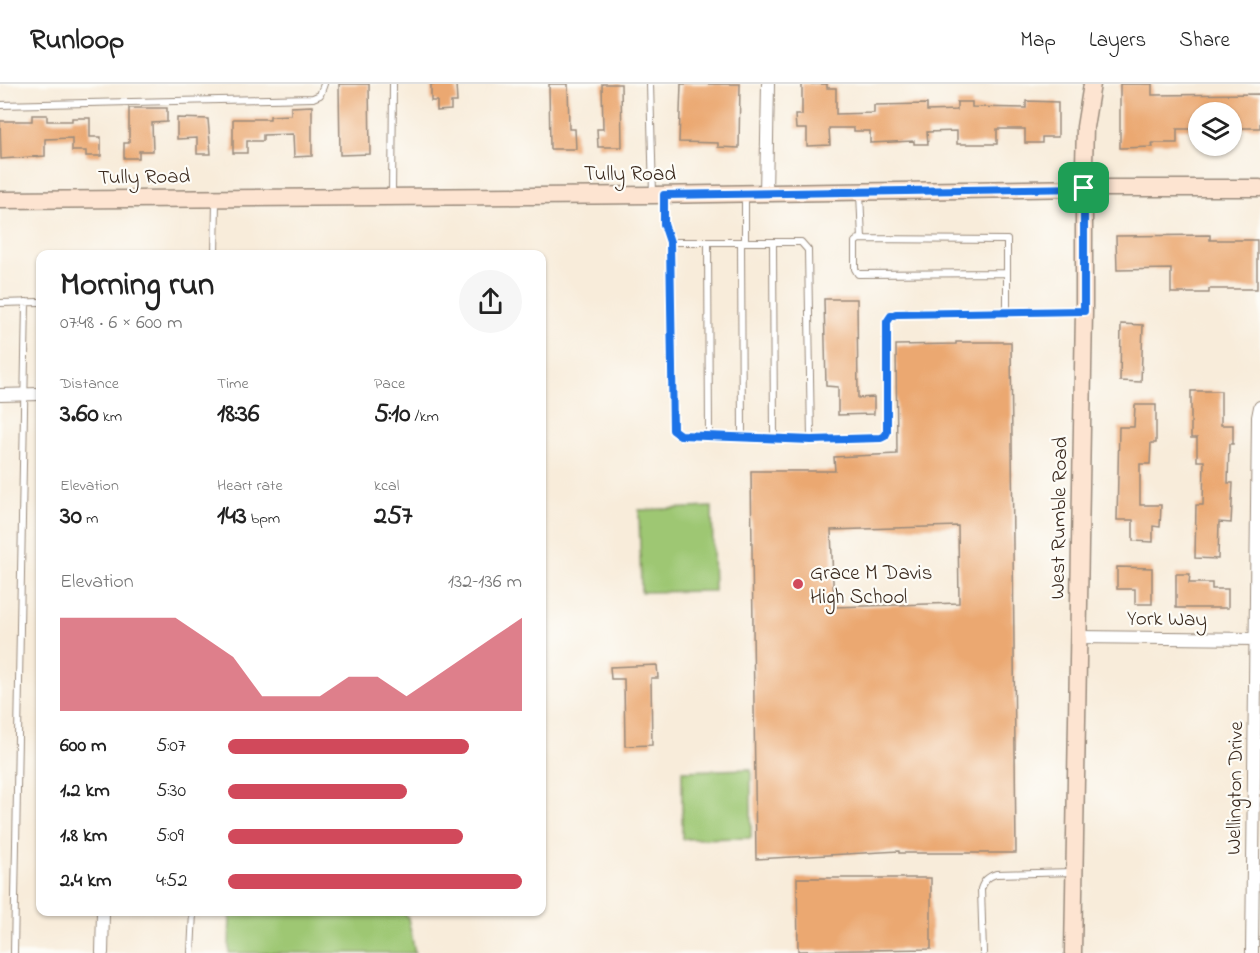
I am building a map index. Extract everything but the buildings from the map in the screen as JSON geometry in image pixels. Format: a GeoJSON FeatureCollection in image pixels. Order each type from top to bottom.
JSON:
{"type":"FeatureCollection","features":[{"type":"Feature","properties":{"kind":"main road","name":"West Rumble Road"},"geometry":{"type":"LineString","coordinates":[[1072,953],[1084,311],[1085,127],[1092,84]]}},
{"type":"Feature","properties":{"kind":"main road","name":"Tully Road"},"geometry":{"type":"LineString","coordinates":[[0,200],[1260,188]]}},
{"type":"Feature","properties":{"kind":"street"},"geometry":{"type":"LineString","coordinates":[[766,194],[768,84]]}},
{"type":"Feature","properties":{"kind":"street"},"geometry":{"type":"LineString","coordinates":[[0,395],[36,394]]}},
{"type":"Feature","properties":{"kind":"street","name":"Wellington Drive"},"geometry":{"type":"LineString","coordinates":[[1251,953],[1257,813],[1255,639],[1260,407]]}},
{"type":"Feature","properties":{"kind":"street","name":"York Way"},"geometry":{"type":"LineString","coordinates":[[1078,637],[1255,639]]}},
{"type":"Feature","properties":{"kind":"street"},"geometry":{"type":"LineString","coordinates":[[102,953],[103,916]]}},
{"type":"Feature","properties":{"kind":"lane"},"geometry":{"type":"LineString","coordinates":[[0,105],[313,98],[320,95],[324,84]]}},
{"type":"Feature","properties":{"kind":"lane"},"geometry":{"type":"LineString","coordinates":[[392,196],[393,84]]}},
{"type":"Feature","properties":{"kind":"lane"},"geometry":{"type":"LineString","coordinates":[[650,84],[658,195],[670,242],[673,430],[680,435],[811,440],[881,438],[887,432],[887,322],[891,316],[896,314],[1084,311]]}},
{"type":"Feature","properties":{"kind":"lane"},"geometry":{"type":"LineString","coordinates":[[860,192],[862,239]]}},
{"type":"Feature","properties":{"kind":"lane"},"geometry":{"type":"LineString","coordinates":[[742,437],[745,194]]}},
{"type":"Feature","properties":{"kind":"lane"},"geometry":{"type":"LineString","coordinates":[[215,250],[216,197]]}},
{"type":"Feature","properties":{"kind":"lane"},"geometry":{"type":"LineString","coordinates":[[1007,273],[858,274],[855,269],[855,242],[862,239],[1007,240],[1007,273],[1007,312]]}},
{"type":"Feature","properties":{"kind":"lane"},"geometry":{"type":"LineString","coordinates":[[670,242],[801,242],[808,250],[811,440]]}},
{"type":"Feature","properties":{"kind":"lane"},"geometry":{"type":"LineString","coordinates":[[708,242],[709,436]]}},
{"type":"Feature","properties":{"kind":"lane"},"geometry":{"type":"LineString","coordinates":[[773,242],[774,438]]}},
{"type":"Feature","properties":{"kind":"lane"},"geometry":{"type":"LineString","coordinates":[[14,953],[26,302]]}},
{"type":"Feature","properties":{"kind":"lane"},"geometry":{"type":"LineString","coordinates":[[0,303],[36,302]]}},
{"type":"Feature","properties":{"kind":"lane"},"geometry":{"type":"LineString","coordinates":[[982,953],[981,889],[983,882],[989,876],[1074,872]]}},
{"type":"Feature","properties":{"kind":"lane"},"geometry":{"type":"LineString","coordinates":[[191,953],[193,916]]}},
{"type":"Feature","properties":{"kind":"green space"},"geometry":{"type":"Polygon","coordinates":[[[712,507],[714,591],[641,592],[639,510],[712,507]]]}},
{"type":"Feature","properties":{"kind":"green space"},"geometry":{"type":"Polygon","coordinates":[[[751,769],[751,838],[682,839],[682,771],[751,769]]]}},
{"type":"Feature","properties":{"kind":"green space"},"geometry":{"type":"Polygon","coordinates":[[[230,916],[406,916],[415,953],[229,953],[230,916]]]}},
{"type":"Feature","properties":{"kind":"place","name":"Grace M Davis High School"},"geometry":{"type":"Point","coordinates":[798,584]}},
{"type":"Feature","properties":{"kind":"route"},"geometry":{"type":"LineString","coordinates":[[1084,188],[1084,311],[896,314],[891,316],[887,322],[887,432],[885,436],[811,440],[680,435],[673,430],[670,242],[664,224],[664,195],[1084,188]]}}]}
